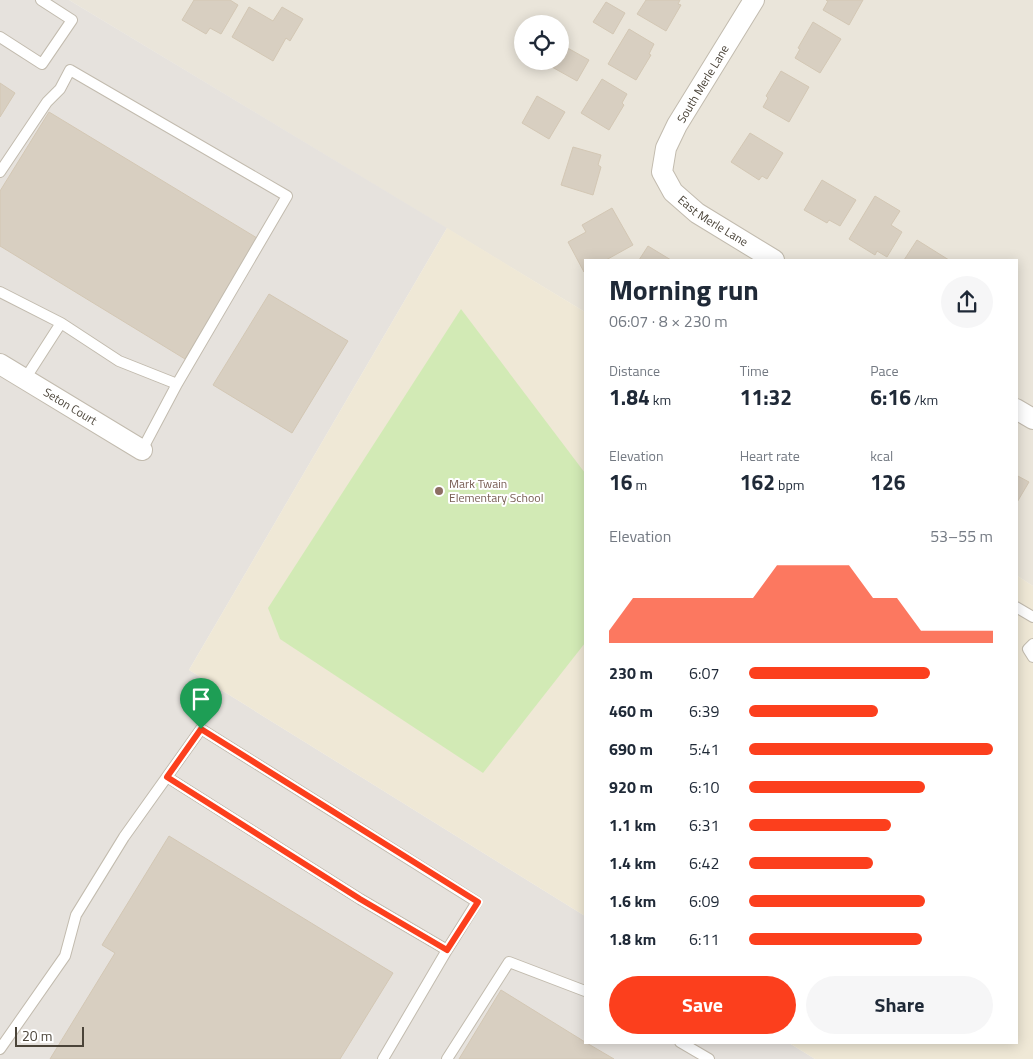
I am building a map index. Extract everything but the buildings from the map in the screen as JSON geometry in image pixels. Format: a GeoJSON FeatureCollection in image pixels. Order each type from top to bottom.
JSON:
{"type":"FeatureCollection","features":[{"type":"Feature","properties":{"kind":"street","name":"South Merle Lane"},"geometry":{"type":"LineString","coordinates":[[662,172],[666,148],[677,125],[754,0]]}},
{"type":"Feature","properties":{"kind":"street","name":"East Merle Lane"},"geometry":{"type":"LineString","coordinates":[[662,172],[673,192],[697,213],[772,259]]}},
{"type":"Feature","properties":{"kind":"street","name":"Seton Court"},"geometry":{"type":"LineString","coordinates":[[0,364],[142,450]]}},
{"type":"Feature","properties":{"kind":"street"},"geometry":{"type":"LineString","coordinates":[[1018,410],[1033,419]]}},
{"type":"Feature","properties":{"kind":"lane"},"geometry":{"type":"LineString","coordinates":[[0,37],[42,64],[72,20],[41,0]]}},
{"type":"Feature","properties":{"kind":"lane"},"geometry":{"type":"LineString","coordinates":[[0,172],[47,102],[60,89],[70,70],[287,196],[142,450]]}},
{"type":"Feature","properties":{"kind":"lane"},"geometry":{"type":"LineString","coordinates":[[0,292],[61,323],[119,361],[178,384]]}},
{"type":"Feature","properties":{"kind":"lane"},"geometry":{"type":"LineString","coordinates":[[25,379],[61,323]]}},
{"type":"Feature","properties":{"kind":"lane"},"geometry":{"type":"LineString","coordinates":[[1018,608],[1033,617]]}},
{"type":"Feature","properties":{"kind":"lane"},"geometry":{"type":"LineString","coordinates":[[1033,644],[1028,649],[1033,657]]}},
{"type":"Feature","properties":{"kind":"lane"},"geometry":{"type":"LineString","coordinates":[[0,1049],[65,956],[76,915],[124,837],[201,729],[478,902],[447,950],[383,1059]]}},
{"type":"Feature","properties":{"kind":"lane"},"geometry":{"type":"LineString","coordinates":[[167,777],[360,899],[447,950]]}},
{"type":"Feature","properties":{"kind":"lane"},"geometry":{"type":"LineString","coordinates":[[447,1059],[509,962],[584,991]]}},
{"type":"Feature","properties":{"kind":"lane"},"geometry":{"type":"LineString","coordinates":[[683,1044],[708,1059]]}},
{"type":"Feature","properties":{"kind":"shaded area"},"geometry":{"type":"Polygon","coordinates":[[[0,0],[69,0],[447,228],[189,670],[584,915],[584,1044],[791,1044],[815,1059],[0,1059],[0,0]]]}},
{"type":"Feature","properties":{"kind":"shaded area"},"geometry":{"type":"Polygon","coordinates":[[[69,0],[1033,0],[1033,586],[1018,576],[1018,259],[584,259],[584,311],[69,0]]]}},
{"type":"Feature","properties":{"kind":"shaded area","name":"Mark Twain Elementary School"},"geometry":{"type":"Polygon","coordinates":[[[447,228],[584,311],[584,915],[189,670],[447,228]]]}},
{"type":"Feature","properties":{"kind":"shaded area"},"geometry":{"type":"Polygon","coordinates":[[[1018,576],[1033,586],[1033,1059],[815,1059],[791,1044],[1018,1044],[1018,576]]]}},
{"type":"Feature","properties":{"kind":"green space"},"geometry":{"type":"Polygon","coordinates":[[[461,309],[584,472],[584,644],[483,773],[280,639],[268,608],[461,309]]]}},
{"type":"Feature","properties":{"kind":"place","name":"Mark Twain Elementary School"},"geometry":{"type":"Point","coordinates":[439,491]}},
{"type":"Feature","properties":{"kind":"route"},"geometry":{"type":"LineString","coordinates":[[201,729],[478,902],[447,950],[360,899],[167,777],[201,729]]}}]}
